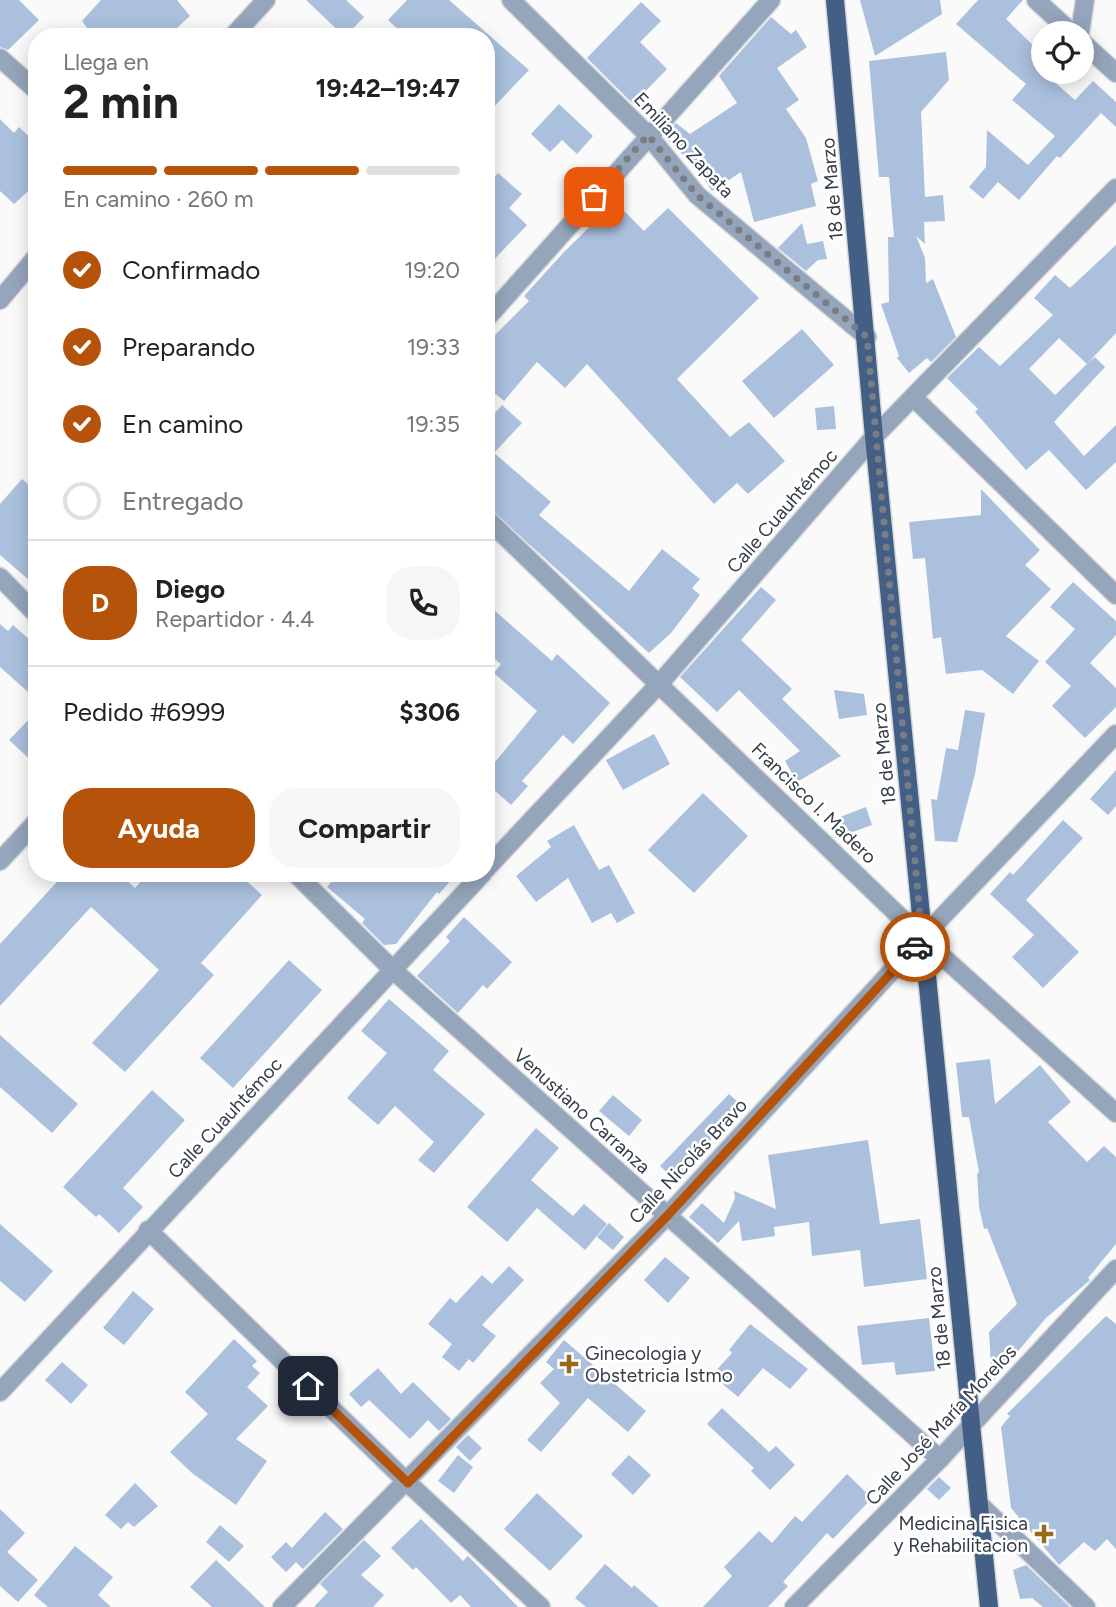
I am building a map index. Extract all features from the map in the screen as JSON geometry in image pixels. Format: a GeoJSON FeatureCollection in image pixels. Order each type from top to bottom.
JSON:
{"type":"FeatureCollection","features":[{"type":"Feature","properties":{"kind":"main road","name":"18 de Marzo"},"geometry":{"type":"LineString","coordinates":[[835,0],[922,938],[989,1607]]}},
{"type":"Feature","properties":{"kind":"street"},"geometry":{"type":"LineString","coordinates":[[240,28],[266,0]]}},
{"type":"Feature","properties":{"kind":"street","name":"Emiliano Zapata"},"geometry":{"type":"LineString","coordinates":[[511,0],[648,135],[697,195],[867,337]]}},
{"type":"Feature","properties":{"kind":"street"},"geometry":{"type":"LineString","coordinates":[[495,309],[771,0]]}},
{"type":"Feature","properties":{"kind":"street"},"geometry":{"type":"LineString","coordinates":[[1036,0],[1059,21]]}},
{"type":"Feature","properties":{"kind":"street"},"geometry":{"type":"LineString","coordinates":[[1082,21],[1085,0]]}},
{"type":"Feature","properties":{"kind":"street"},"geometry":{"type":"LineString","coordinates":[[1094,52],[1116,73]]}},
{"type":"Feature","properties":{"kind":"street"},"geometry":{"type":"LineString","coordinates":[[0,58],[28,83]]}},
{"type":"Feature","properties":{"kind":"street","name":"Calle Cuauhtémoc"},"geometry":{"type":"LineString","coordinates":[[495,860],[660,683],[874,437],[1116,188]]}},
{"type":"Feature","properties":{"kind":"street"},"geometry":{"type":"LineString","coordinates":[[0,300],[28,267]]}},
{"type":"Feature","properties":{"kind":"street"},"geometry":{"type":"LineString","coordinates":[[912,397],[1116,595]]}},
{"type":"Feature","properties":{"kind":"street","name":"Francisco I. Madero"},"geometry":{"type":"LineString","coordinates":[[495,527],[922,938],[1116,1113]]}},
{"type":"Feature","properties":{"kind":"street"},"geometry":{"type":"LineString","coordinates":[[0,578],[28,606]]}},
{"type":"Feature","properties":{"kind":"street","name":"Calle Nicolás Bravo"},"geometry":{"type":"LineString","coordinates":[[282,1607],[408,1483],[668,1215],[922,938],[1116,734]]}},
{"type":"Feature","properties":{"kind":"street"},"geometry":{"type":"LineString","coordinates":[[0,861],[28,831]]}},
{"type":"Feature","properties":{"kind":"street","name":"Venustiano Carranza"},"geometry":{"type":"LineString","coordinates":[[304,882],[393,970],[940,1459]]}},
{"type":"Feature","properties":{"kind":"street","name":"Calle Cuauhtémoc"},"geometry":{"type":"LineString","coordinates":[[0,1392],[475,882]]}},
{"type":"Feature","properties":{"kind":"street"},"geometry":{"type":"LineString","coordinates":[[148,1230],[408,1483],[541,1607]]}},
{"type":"Feature","properties":{"kind":"street","name":"Calle José María Morelos"},"geometry":{"type":"LineString","coordinates":[[794,1607],[940,1459],[1116,1269]]}},
{"type":"Feature","properties":{"kind":"street"},"geometry":{"type":"LineString","coordinates":[[979,1504],[1086,1607]]}},
{"type":"Feature","properties":{"kind":"building"},"geometry":{"type":"Polygon","coordinates":[[[0,0],[19,0],[39,20],[8,50],[0,47],[0,0]]]}},
{"type":"Feature","properties":{"kind":"building"},"geometry":{"type":"Polygon","coordinates":[[[101,0],[177,0],[190,16],[177,28],[87,28],[82,21],[101,0]]]}},
{"type":"Feature","properties":{"kind":"building"},"geometry":{"type":"Polygon","coordinates":[[[306,0],[346,0],[364,17],[354,28],[336,28],[306,0]]]}},
{"type":"Feature","properties":{"kind":"building"},"geometry":{"type":"Polygon","coordinates":[[[407,0],[449,0],[481,28],[396,28],[388,20],[407,0]]]}},
{"type":"Feature","properties":{"kind":"building"},"geometry":{"type":"Polygon","coordinates":[[[860,0],[940,0],[942,14],[875,56],[860,0]]]}},
{"type":"Feature","properties":{"kind":"building"},"geometry":{"type":"Polygon","coordinates":[[[978,0],[1023,0],[1006,19],[1031,43],[1031,84],[1057,84],[1075,100],[1094,82],[1116,102],[1116,127],[1101,113],[1060,158],[1057,156],[1019,200],[998,182],[983,199],[969,187],[986,167],[987,130],[1028,165],[1055,136],[1012,100],[1026,84],[956,24],[978,0]]]}},
{"type":"Feature","properties":{"kind":"building"},"geometry":{"type":"Polygon","coordinates":[[[641,2],[661,21],[640,42],[667,69],[633,104],[587,58],[641,2]]]}},
{"type":"Feature","properties":{"kind":"building"},"geometry":{"type":"Polygon","coordinates":[[[771,17],[791,34],[796,30],[807,47],[777,68],[799,100],[786,109],[806,138],[818,181],[811,184],[816,206],[754,222],[741,172],[712,191],[696,167],[664,137],[676,123],[690,134],[737,103],[719,76],[771,17]]]}},
{"type":"Feature","properties":{"kind":"building"},"geometry":{"type":"Polygon","coordinates":[[[495,40],[529,70],[495,106],[495,40]]]}},
{"type":"Feature","properties":{"kind":"building"},"geometry":{"type":"Polygon","coordinates":[[[946,52],[949,80],[921,112],[925,197],[943,195],[945,221],[924,222],[925,244],[916,236],[925,258],[926,283],[933,279],[956,337],[931,362],[927,358],[909,373],[897,358],[899,356],[881,304],[889,302],[888,237],[894,237],[889,177],[879,177],[869,61],[946,52]]]}},
{"type":"Feature","properties":{"kind":"building"},"geometry":{"type":"Polygon","coordinates":[[[559,104],[593,136],[577,154],[562,140],[550,152],[531,134],[559,104]]]}},
{"type":"Feature","properties":{"kind":"building"},"geometry":{"type":"Polygon","coordinates":[[[0,119],[14,133],[19,127],[28,136],[28,191],[14,204],[0,191],[0,119]]]}},
{"type":"Feature","properties":{"kind":"building"},"geometry":{"type":"Polygon","coordinates":[[[498,173],[522,194],[509,208],[527,225],[495,259],[495,176],[498,173]]]}},
{"type":"Feature","properties":{"kind":"building"},"geometry":{"type":"Polygon","coordinates":[[[615,202],[644,231],[668,208],[759,298],[677,379],[730,437],[749,422],[785,461],[748,494],[737,483],[714,504],[587,364],[565,388],[537,362],[504,401],[495,394],[495,335],[529,301],[524,296],[615,202]]]}},
{"type":"Feature","properties":{"kind":"building"},"geometry":{"type":"Polygon","coordinates":[[[802,223],[807,244],[823,241],[827,259],[818,260],[806,271],[778,248],[802,223]]]}},
{"type":"Feature","properties":{"kind":"building"},"geometry":{"type":"Polygon","coordinates":[[[1116,245],[1116,333],[1087,364],[1095,357],[1105,367],[1054,422],[1084,456],[1116,425],[1116,462],[1086,490],[1049,450],[1026,470],[975,412],[978,409],[947,378],[979,347],[1000,366],[1053,315],[1034,298],[1055,275],[1070,288],[1116,245]],[[1059,338],[1029,369],[1055,395],[1087,364],[1059,338]]]}},
{"type":"Feature","properties":{"kind":"building"},"geometry":{"type":"Polygon","coordinates":[[[802,329],[834,365],[774,418],[742,381],[802,329]]]}},
{"type":"Feature","properties":{"kind":"building"},"geometry":{"type":"Polygon","coordinates":[[[502,405],[522,423],[495,452],[495,413],[502,405]]]}},
{"type":"Feature","properties":{"kind":"building"},"geometry":{"type":"Polygon","coordinates":[[[834,406],[836,429],[817,430],[815,408],[834,406]]]}},
{"type":"Feature","properties":{"kind":"building"},"geometry":{"type":"Polygon","coordinates":[[[495,454],[551,502],[539,515],[629,591],[662,549],[700,579],[692,588],[700,595],[671,633],[649,653],[495,513],[495,454]]]}},
{"type":"Feature","properties":{"kind":"building"},"geometry":{"type":"Polygon","coordinates":[[[22,479],[28,484],[28,579],[0,555],[0,504],[22,479]]]}},
{"type":"Feature","properties":{"kind":"building"},"geometry":{"type":"Polygon","coordinates":[[[981,489],[1040,550],[1025,565],[1051,589],[1006,636],[1039,661],[1013,694],[982,670],[946,674],[941,637],[933,639],[925,558],[913,559],[909,522],[981,515],[981,489]]]}},
{"type":"Feature","properties":{"kind":"building"},"geometry":{"type":"Polygon","coordinates":[[[1073,582],[1116,621],[1116,635],[1090,663],[1116,688],[1116,707],[1085,738],[1052,706],[1071,686],[1045,662],[1075,629],[1050,607],[1073,582]]]}},
{"type":"Feature","properties":{"kind":"building"},"geometry":{"type":"Polygon","coordinates":[[[761,587],[776,600],[741,640],[792,689],[782,699],[841,756],[797,782],[785,761],[800,751],[739,690],[717,712],[680,677],[761,587]]]}},
{"type":"Feature","properties":{"kind":"building"},"geometry":{"type":"Polygon","coordinates":[[[495,611],[552,661],[557,654],[610,703],[573,744],[563,735],[522,781],[528,786],[511,805],[495,791],[495,762],[537,711],[495,674],[501,664],[495,659],[495,611]]]}},
{"type":"Feature","properties":{"kind":"building"},"geometry":{"type":"Polygon","coordinates":[[[0,624],[8,631],[13,625],[28,638],[28,692],[0,667],[0,624]]]}},
{"type":"Feature","properties":{"kind":"building"},"geometry":{"type":"Polygon","coordinates":[[[834,690],[864,694],[867,715],[839,719],[834,690]]]}},
{"type":"Feature","properties":{"kind":"building"},"geometry":{"type":"Polygon","coordinates":[[[965,710],[985,713],[975,774],[957,842],[935,841],[931,799],[937,800],[946,748],[958,750],[965,710]]]}},
{"type":"Feature","properties":{"kind":"building"},"geometry":{"type":"Polygon","coordinates":[[[28,720],[28,758],[9,740],[28,720]]]}},
{"type":"Feature","properties":{"kind":"building"},"geometry":{"type":"Polygon","coordinates":[[[654,734],[670,764],[623,790],[606,760],[654,734]]]}},
{"type":"Feature","properties":{"kind":"building"},"geometry":{"type":"Polygon","coordinates":[[[1116,770],[1116,806],[1108,815],[1090,799],[1116,770]]]}},
{"type":"Feature","properties":{"kind":"building"},"geometry":{"type":"Polygon","coordinates":[[[703,793],[748,836],[694,893],[648,850],[703,793]]]}},
{"type":"Feature","properties":{"kind":"building"},"geometry":{"type":"Polygon","coordinates":[[[866,807],[872,825],[836,838],[830,821],[866,807]]]}},
{"type":"Feature","properties":{"kind":"building"},"geometry":{"type":"Polygon","coordinates":[[[1063,820],[1083,838],[1026,900],[1079,952],[1043,988],[1012,957],[1034,935],[990,894],[1010,872],[1013,875],[1063,820]]]}},
{"type":"Feature","properties":{"kind":"building"},"geometry":{"type":"Polygon","coordinates":[[[574,825],[599,870],[609,865],[635,913],[617,923],[611,913],[592,923],[568,878],[536,902],[516,876],[551,847],[547,841],[574,825]]]}},
{"type":"Feature","properties":{"kind":"building"},"geometry":{"type":"Polygon","coordinates":[[[57,882],[129,882],[135,888],[140,882],[248,882],[262,895],[201,963],[214,975],[125,1072],[92,1043],[159,970],[91,907],[0,1006],[0,944],[57,882]]]}},
{"type":"Feature","properties":{"kind":"building"},"geometry":{"type":"Polygon","coordinates":[[[331,882],[449,882],[439,894],[437,892],[396,944],[384,945],[362,923],[365,919],[327,887],[331,882]]]}},
{"type":"Feature","properties":{"kind":"building"},"geometry":{"type":"Polygon","coordinates":[[[464,917],[512,962],[487,989],[483,985],[458,1013],[417,976],[450,941],[446,937],[464,917]]]}},
{"type":"Feature","properties":{"kind":"building"},"geometry":{"type":"Polygon","coordinates":[[[289,960],[322,990],[233,1088],[200,1058],[289,960]]]}},
{"type":"Feature","properties":{"kind":"building"},"geometry":{"type":"Polygon","coordinates":[[[389,999],[449,1051],[433,1070],[485,1114],[434,1173],[418,1160],[434,1142],[395,1106],[378,1125],[347,1098],[387,1053],[361,1031],[389,999]]]}},
{"type":"Feature","properties":{"kind":"building"},"geometry":{"type":"Polygon","coordinates":[[[0,1035],[78,1104],[52,1133],[0,1087],[0,1035]]]}},
{"type":"Feature","properties":{"kind":"building"},"geometry":{"type":"Polygon","coordinates":[[[990,1059],[995,1104],[1040,1065],[1071,1102],[1048,1122],[1087,1162],[1104,1146],[1116,1157],[1116,1244],[1088,1278],[1090,1280],[1046,1318],[992,1382],[989,1332],[1017,1304],[987,1228],[984,1229],[979,1207],[979,1172],[969,1117],[962,1117],[956,1063],[990,1059]]]}},
{"type":"Feature","properties":{"kind":"building"},"geometry":{"type":"Polygon","coordinates":[[[152,1090],[185,1120],[123,1188],[143,1207],[119,1233],[99,1214],[96,1217],[63,1187],[152,1090]]]}},
{"type":"Feature","properties":{"kind":"building"},"geometry":{"type":"Polygon","coordinates":[[[729,1094],[742,1106],[674,1179],[660,1166],[729,1094]]]}},
{"type":"Feature","properties":{"kind":"building"},"geometry":{"type":"Polygon","coordinates":[[[613,1095],[642,1120],[629,1136],[599,1111],[613,1095]]]}},
{"type":"Feature","properties":{"kind":"building"},"geometry":{"type":"Polygon","coordinates":[[[536,1128],[559,1148],[531,1180],[573,1216],[584,1204],[607,1224],[585,1250],[537,1208],[507,1242],[467,1207],[536,1128]]]}},
{"type":"Feature","properties":{"kind":"building"},"geometry":{"type":"Polygon","coordinates":[[[868,1140],[880,1224],[920,1219],[927,1279],[864,1287],[860,1250],[812,1256],[809,1222],[774,1227],[775,1236],[742,1241],[739,1221],[718,1243],[689,1217],[702,1203],[724,1223],[735,1198],[734,1191],[776,1209],[768,1155],[868,1140]]]}},
{"type":"Feature","properties":{"kind":"building"},"geometry":{"type":"Polygon","coordinates":[[[609,1223],[624,1237],[613,1250],[597,1237],[609,1223]]]}},
{"type":"Feature","properties":{"kind":"building"},"geometry":{"type":"Polygon","coordinates":[[[0,1224],[53,1271],[25,1302],[0,1281],[0,1224]]]}},
{"type":"Feature","properties":{"kind":"building"},"geometry":{"type":"Polygon","coordinates":[[[665,1257],[690,1278],[668,1303],[644,1280],[665,1257]]]}},
{"type":"Feature","properties":{"kind":"building"},"geometry":{"type":"Polygon","coordinates":[[[509,1266],[524,1280],[482,1325],[496,1336],[473,1363],[469,1359],[459,1371],[442,1357],[452,1344],[428,1324],[450,1298],[456,1303],[482,1275],[492,1284],[509,1266]]]}},
{"type":"Feature","properties":{"kind":"building"},"geometry":{"type":"Polygon","coordinates":[[[133,1291],[154,1309],[124,1345],[103,1328],[133,1291]]]}},
{"type":"Feature","properties":{"kind":"building"},"geometry":{"type":"Polygon","coordinates":[[[1106,1316],[1116,1324],[1116,1549],[1107,1539],[1095,1551],[1084,1542],[1059,1565],[1011,1508],[1001,1427],[1010,1416],[1007,1414],[1106,1316]]]}},
{"type":"Feature","properties":{"kind":"building"},"geometry":{"type":"Polygon","coordinates":[[[929,1318],[935,1371],[896,1375],[894,1362],[862,1365],[857,1326],[929,1318]]]}},
{"type":"Feature","properties":{"kind":"building"},"geometry":{"type":"Polygon","coordinates":[[[750,1324],[808,1369],[790,1389],[763,1368],[738,1397],[712,1375],[732,1353],[729,1350],[750,1324]]]}},
{"type":"Feature","properties":{"kind":"building"},"geometry":{"type":"Polygon","coordinates":[[[234,1339],[257,1361],[252,1366],[260,1373],[247,1387],[268,1406],[236,1439],[267,1461],[236,1505],[192,1473],[170,1452],[208,1414],[185,1392],[234,1339]]]}},
{"type":"Feature","properties":{"kind":"building"},"geometry":{"type":"Polygon","coordinates":[[[564,1340],[646,1411],[628,1432],[588,1398],[541,1452],[527,1440],[560,1403],[540,1383],[554,1369],[546,1362],[564,1340]]]}},
{"type":"Feature","properties":{"kind":"building"},"geometry":{"type":"Polygon","coordinates":[[[62,1362],[88,1385],[71,1404],[45,1380],[62,1362]]]}},
{"type":"Feature","properties":{"kind":"building"},"geometry":{"type":"Polygon","coordinates":[[[378,1368],[401,1394],[413,1382],[451,1419],[439,1431],[428,1420],[410,1439],[369,1400],[361,1407],[349,1394],[378,1368]]]}},
{"type":"Feature","properties":{"kind":"building"},"geometry":{"type":"Polygon","coordinates":[[[722,1408],[769,1452],[776,1446],[795,1465],[770,1490],[751,1471],[754,1468],[707,1424],[722,1408]]]}},
{"type":"Feature","properties":{"kind":"building"},"geometry":{"type":"Polygon","coordinates":[[[468,1435],[482,1448],[470,1461],[456,1447],[468,1435]]]}},
{"type":"Feature","properties":{"kind":"building"},"geometry":{"type":"Polygon","coordinates":[[[458,1455],[473,1467],[454,1493],[438,1481],[458,1455]]]}},
{"type":"Feature","properties":{"kind":"building"},"geometry":{"type":"Polygon","coordinates":[[[629,1455],[651,1475],[633,1495],[611,1474],[629,1455]]]}},
{"type":"Feature","properties":{"kind":"building"},"geometry":{"type":"Polygon","coordinates":[[[847,1474],[872,1498],[833,1539],[827,1533],[783,1582],[788,1586],[768,1607],[703,1607],[732,1576],[724,1567],[759,1531],[772,1543],[795,1516],[802,1522],[847,1474]]]}},
{"type":"Feature","properties":{"kind":"building"},"geometry":{"type":"Polygon","coordinates":[[[939,1477],[951,1488],[939,1500],[927,1489],[939,1477]]]}},
{"type":"Feature","properties":{"kind":"building"},"geometry":{"type":"Polygon","coordinates":[[[135,1483],[158,1506],[134,1527],[128,1522],[121,1529],[105,1515],[135,1483]]]}},
{"type":"Feature","properties":{"kind":"building"},"geometry":{"type":"Polygon","coordinates":[[[537,1493],[583,1536],[550,1571],[504,1529],[537,1493]]]}},
{"type":"Feature","properties":{"kind":"building"},"geometry":{"type":"Polygon","coordinates":[[[0,1509],[25,1533],[7,1552],[38,1580],[18,1602],[0,1586],[0,1509]]]}},
{"type":"Feature","properties":{"kind":"building"},"geometry":{"type":"Polygon","coordinates":[[[325,1512],[343,1529],[303,1569],[296,1562],[286,1572],[271,1557],[286,1542],[292,1548],[325,1512]]]}},
{"type":"Feature","properties":{"kind":"building"},"geometry":{"type":"Polygon","coordinates":[[[421,1519],[463,1561],[468,1556],[518,1607],[471,1607],[460,1595],[451,1603],[416,1567],[413,1570],[391,1548],[421,1519]]]}},
{"type":"Feature","properties":{"kind":"building"},"geometry":{"type":"Polygon","coordinates":[[[220,1525],[244,1546],[229,1562],[206,1542],[220,1525]]]}},
{"type":"Feature","properties":{"kind":"building"},"geometry":{"type":"Polygon","coordinates":[[[364,1540],[381,1556],[361,1575],[384,1595],[373,1607],[314,1607],[328,1592],[320,1584],[364,1540]]]}},
{"type":"Feature","properties":{"kind":"building"},"geometry":{"type":"Polygon","coordinates":[[[75,1546],[113,1577],[98,1595],[111,1607],[48,1607],[34,1595],[75,1546]]]}},
{"type":"Feature","properties":{"kind":"building"},"geometry":{"type":"Polygon","coordinates":[[[216,1560],[265,1607],[212,1607],[190,1587],[216,1560]]]}},
{"type":"Feature","properties":{"kind":"building"},"geometry":{"type":"Polygon","coordinates":[[[605,1564],[659,1607],[586,1607],[575,1598],[605,1564]]]}},
{"type":"Feature","properties":{"kind":"building"},"geometry":{"type":"Polygon","coordinates":[[[1026,1565],[1070,1607],[1043,1607],[1032,1598],[1020,1599],[1013,1570],[1026,1565]]]}},
{"type":"Feature","properties":{"kind":"way so far"},"geometry":{"type":"LineString","coordinates":[[594,197],[648,135],[697,195],[867,337],[874,437],[922,938],[915,947]]}},
{"type":"Feature","properties":{"kind":"place","name":"Ginecologia y Obstetricia Istmo"},"geometry":{"type":"Point","coordinates":[569,1364]}},
{"type":"Feature","properties":{"kind":"place","name":"Medicina Fisica y Rehabilitacion"},"geometry":{"type":"Point","coordinates":[1044,1534]}},
{"type":"Feature","properties":{"kind":"route"},"geometry":{"type":"LineString","coordinates":[[308,1386],[408,1483],[668,1215],[915,947]]}}]}
